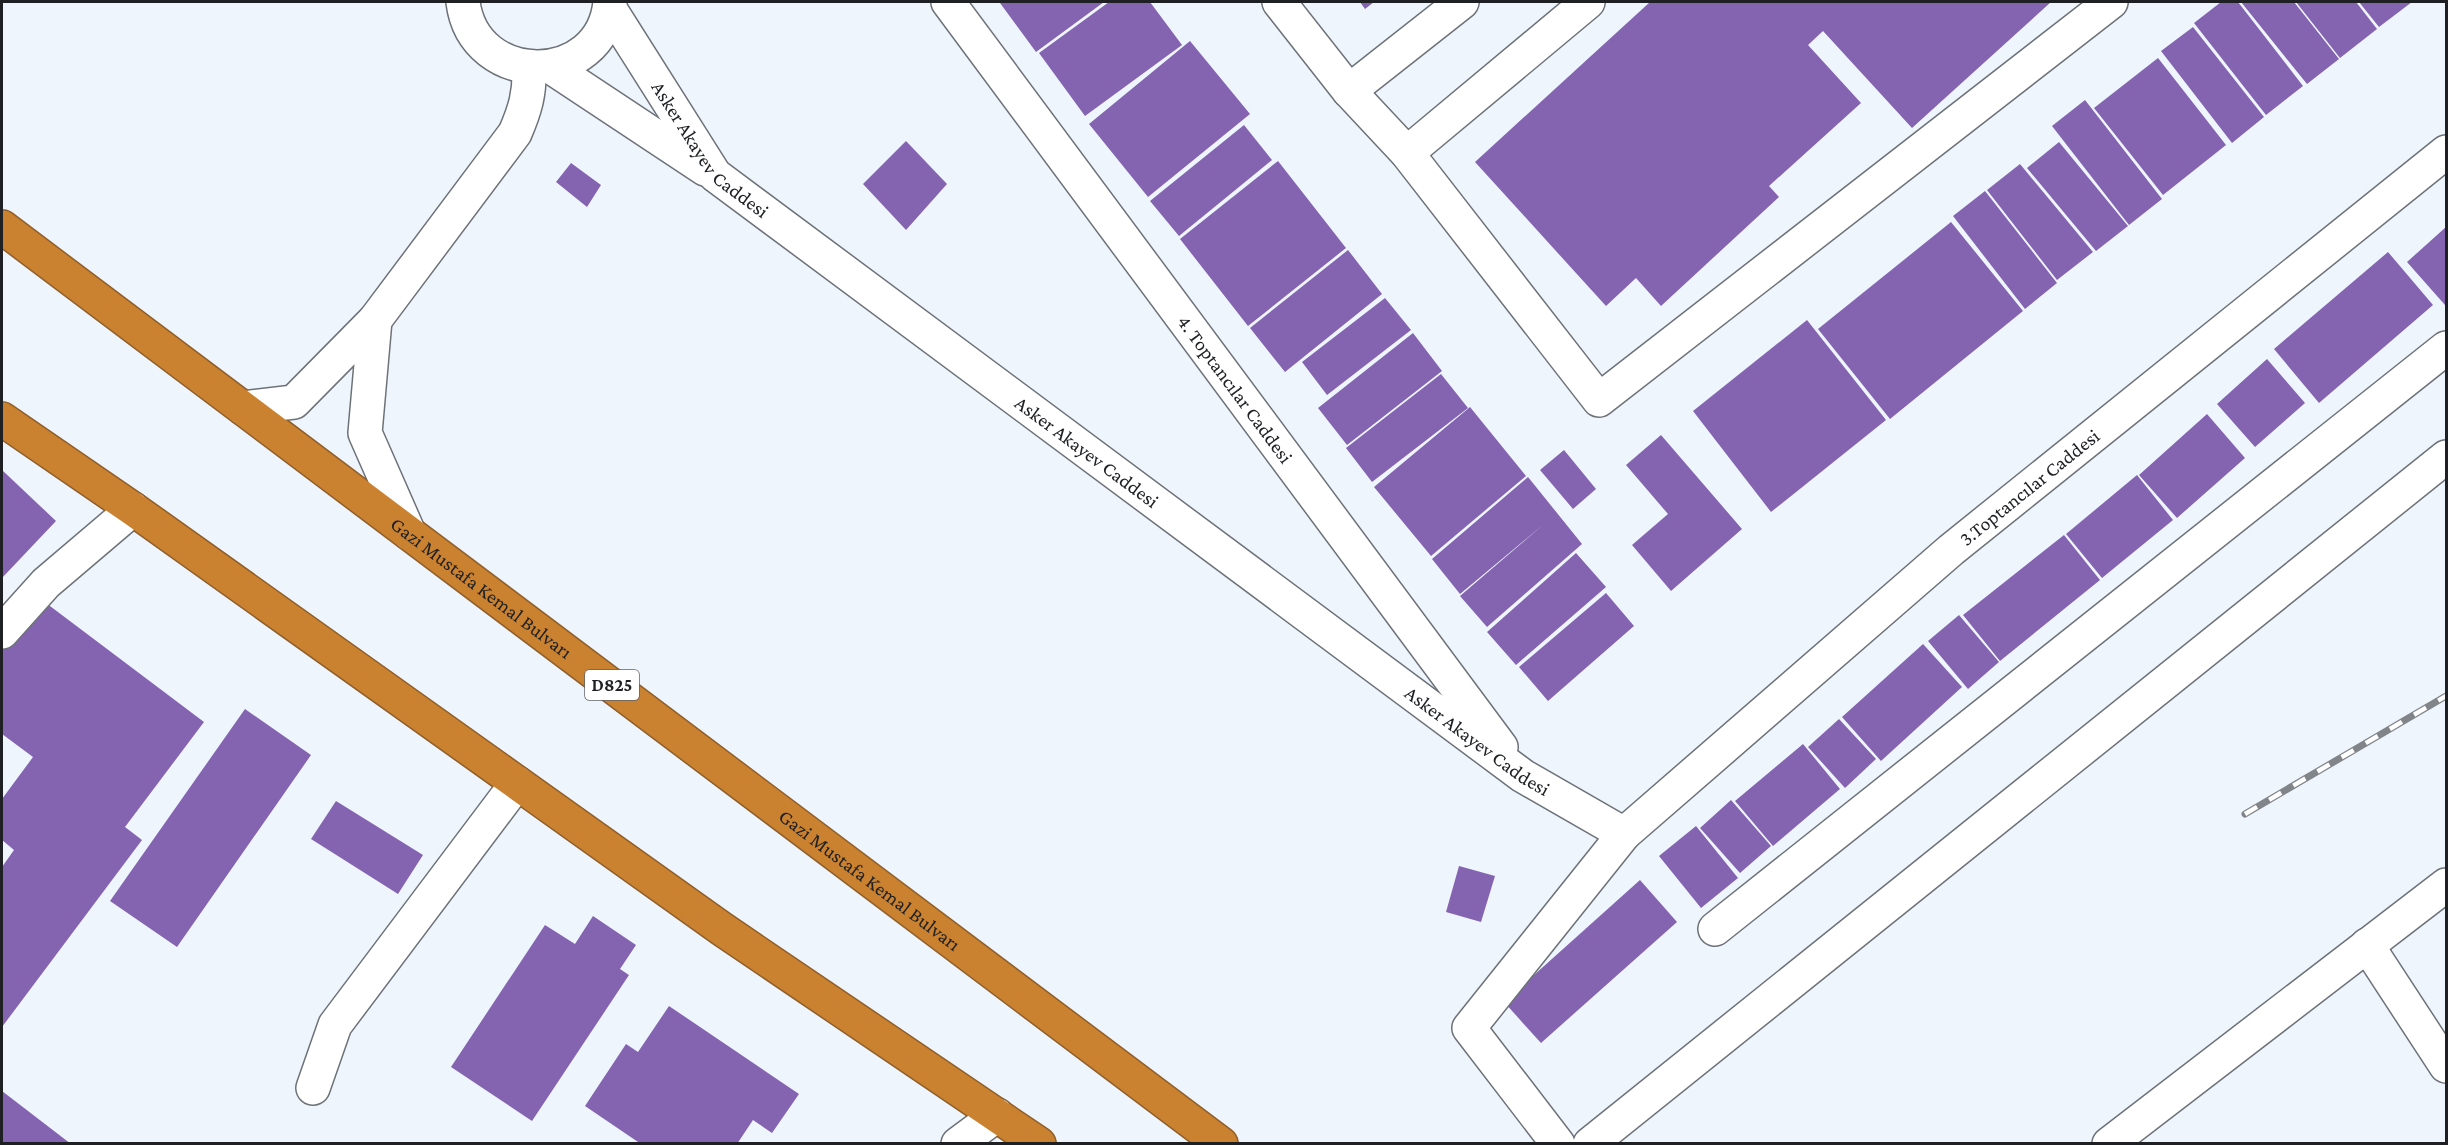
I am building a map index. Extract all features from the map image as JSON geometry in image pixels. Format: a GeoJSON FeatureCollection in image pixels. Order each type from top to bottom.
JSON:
{"type":"FeatureCollection","features":[{"type":"Feature","properties":{"kind":"highway","name":"Gazi Mustafa Kemal Bulvarı"},"geometry":{"type":"LineString","coordinates":[[2,226],[1221,1143]]}},
{"type":"Feature","properties":{"kind":"highway"},"geometry":{"type":"LineString","coordinates":[[2,419],[133,509],[722,929],[1039,1143]]}},
{"type":"Feature","properties":{"kind":"street","name":"4. Toptancılar Caddesi"},"geometry":{"type":"LineString","coordinates":[[948,2],[1523,776]]}},
{"type":"Feature","properties":{"kind":"street"},"geometry":{"type":"LineString","coordinates":[[1279,2],[1349,91],[1407,153],[1599,400],[2111,2]]}},
{"type":"Feature","properties":{"kind":"street"},"geometry":{"type":"LineString","coordinates":[[1349,91],[1462,2]]}},
{"type":"Feature","properties":{"kind":"street"},"geometry":{"type":"LineString","coordinates":[[1407,153],[1588,2]]}},
{"type":"Feature","properties":{"kind":"street","name":"Asker Akayev Caddesi"},"geometry":{"type":"LineString","coordinates":[[610,5],[715,175],[1523,776],[1624,834]]}},
{"type":"Feature","properties":{"kind":"street","name":"Asker Akayev Caddesi"},"geometry":{"type":"LineString","coordinates":[[540,67],[571,60],[589,46],[602,29],[610,5]]}},
{"type":"Feature","properties":{"kind":"street"},"geometry":{"type":"LineString","coordinates":[[458,6],[473,34],[488,51],[507,62],[540,67],[715,175]]}},
{"type":"Feature","properties":{"kind":"street"},"geometry":{"type":"LineString","coordinates":[[243,408],[294,402],[375,320],[514,133],[524,113],[530,90],[540,67]]}},
{"type":"Feature","properties":{"kind":"street","name":"3.Toptancılar Caddesi"},"geometry":{"type":"LineString","coordinates":[[1558,1143],[1469,1028],[1624,834],[1951,550],[2446,152]]}},
{"type":"Feature","properties":{"kind":"street"},"geometry":{"type":"LineString","coordinates":[[375,320],[365,433],[409,533]]}},
{"type":"Feature","properties":{"kind":"street"},"geometry":{"type":"LineString","coordinates":[[1716,929],[2446,348]]}},
{"type":"Feature","properties":{"kind":"street"},"geometry":{"type":"LineString","coordinates":[[1590,1143],[2446,457]]}},
{"type":"Feature","properties":{"kind":"street"},"geometry":{"type":"LineString","coordinates":[[2,632],[46,583],[133,509]]}},
{"type":"Feature","properties":{"kind":"street"},"geometry":{"type":"LineString","coordinates":[[314,1088],[335,1025],[517,783]]}},
{"type":"Feature","properties":{"kind":"street"},"geometry":{"type":"LineString","coordinates":[[2109,1143],[2446,885]]}},
{"type":"Feature","properties":{"kind":"street"},"geometry":{"type":"LineString","coordinates":[[2367,945],[2446,1066]]}},
{"type":"Feature","properties":{"kind":"street"},"geometry":{"type":"LineString","coordinates":[[958,1143],[997,1115]]}},
{"type":"Feature","properties":{"kind":"building"},"geometry":{"type":"Polygon","coordinates":[[[1104,2],[1036,52],[1000,3],[1104,2]]]}},
{"type":"Feature","properties":{"kind":"building"},"geometry":{"type":"Polygon","coordinates":[[[1109,2],[1150,2],[1182,45],[1085,116],[1039,53],[1109,2]]]}},
{"type":"Feature","properties":{"kind":"building"},"geometry":{"type":"Polygon","coordinates":[[[1360,2],[1374,2],[1365,9],[1360,2]]]}},
{"type":"Feature","properties":{"kind":"building"},"geometry":{"type":"Polygon","coordinates":[[[1650,2],[2051,2],[1912,128],[1823,31],[1808,45],[1861,103],[1769,186],[1779,197],[1661,306],[1636,278],[1606,306],[1475,162],[1650,2]]]}},
{"type":"Feature","properties":{"kind":"building"},"geometry":{"type":"Polygon","coordinates":[[[2221,2],[2238,2],[2303,86],[2266,115],[2194,23],[2221,2]]]}},
{"type":"Feature","properties":{"kind":"building"},"geometry":{"type":"Polygon","coordinates":[[[2241,2],[2294,2],[2339,59],[2307,84],[2241,2]]]}},
{"type":"Feature","properties":{"kind":"building"},"geometry":{"type":"Polygon","coordinates":[[[2296,2],[2356,2],[2377,29],[2340,58],[2296,2]]]}},
{"type":"Feature","properties":{"kind":"building"},"geometry":{"type":"Polygon","coordinates":[[[2359,2],[2412,2],[2379,27],[2359,2]]]}},
{"type":"Feature","properties":{"kind":"building"},"geometry":{"type":"Polygon","coordinates":[[[2193,27],[2264,117],[2232,143],[2161,51],[2193,27]]]}},
{"type":"Feature","properties":{"kind":"building"},"geometry":{"type":"Polygon","coordinates":[[[1190,41],[1250,114],[1148,197],[1089,124],[1190,41]]]}},
{"type":"Feature","properties":{"kind":"building"},"geometry":{"type":"Polygon","coordinates":[[[2158,58],[2226,145],[2163,195],[2094,108],[2158,58]]]}},
{"type":"Feature","properties":{"kind":"building"},"geometry":{"type":"Polygon","coordinates":[[[2085,100],[2162,199],[2129,225],[2052,126],[2085,100]]]}},
{"type":"Feature","properties":{"kind":"building"},"geometry":{"type":"Polygon","coordinates":[[[1244,125],[1272,160],[1179,236],[1150,201],[1244,125]]]}},
{"type":"Feature","properties":{"kind":"building"},"geometry":{"type":"Polygon","coordinates":[[[906,141],[947,184],[906,230],[863,184],[906,141]]]}},
{"type":"Feature","properties":{"kind":"building"},"geometry":{"type":"Polygon","coordinates":[[[2059,142],[2128,226],[2096,251],[2027,168],[2059,142]]]}},
{"type":"Feature","properties":{"kind":"building"},"geometry":{"type":"Polygon","coordinates":[[[1278,161],[1346,248],[1248,326],[1180,239],[1278,161]]]}},
{"type":"Feature","properties":{"kind":"building"},"geometry":{"type":"Polygon","coordinates":[[[571,163],[601,185],[587,207],[556,182],[571,163]]]}},
{"type":"Feature","properties":{"kind":"building"},"geometry":{"type":"Polygon","coordinates":[[[2020,164],[2093,252],[2057,280],[1987,190],[2020,164]]]}},
{"type":"Feature","properties":{"kind":"building"},"geometry":{"type":"Polygon","coordinates":[[[1985,191],[2057,283],[2025,309],[1953,216],[1985,191]]]}},
{"type":"Feature","properties":{"kind":"building"},"geometry":{"type":"Polygon","coordinates":[[[1951,222],[2023,311],[1890,419],[1818,329],[1951,222]]]}},
{"type":"Feature","properties":{"kind":"building"},"geometry":{"type":"Polygon","coordinates":[[[2446,227],[2446,304],[2445,305],[2407,262],[2446,227]]]}},
{"type":"Feature","properties":{"kind":"building"},"geometry":{"type":"Polygon","coordinates":[[[1348,250],[1382,294],[1285,372],[1250,328],[1348,250]]]}},
{"type":"Feature","properties":{"kind":"building"},"geometry":{"type":"Polygon","coordinates":[[[2388,252],[2433,305],[2319,403],[2274,349],[2388,252]]]}},
{"type":"Feature","properties":{"kind":"building"},"geometry":{"type":"Polygon","coordinates":[[[1385,298],[1411,330],[1327,395],[1302,362],[1385,298]]]}},
{"type":"Feature","properties":{"kind":"building"},"geometry":{"type":"Polygon","coordinates":[[[1807,320],[1886,420],[1771,512],[1693,411],[1807,320]]]}},
{"type":"Feature","properties":{"kind":"building"},"geometry":{"type":"Polygon","coordinates":[[[1413,333],[1442,371],[1347,445],[1318,408],[1413,333]]]}},
{"type":"Feature","properties":{"kind":"building"},"geometry":{"type":"Polygon","coordinates":[[[2267,359],[2305,403],[2255,447],[2217,404],[2267,359]]]}},
{"type":"Feature","properties":{"kind":"building"},"geometry":{"type":"Polygon","coordinates":[[[1441,374],[1468,408],[1372,482],[1346,448],[1441,374]]]}},
{"type":"Feature","properties":{"kind":"building"},"geometry":{"type":"Polygon","coordinates":[[[1470,407],[1526,476],[1431,556],[1374,487],[1470,407]]]}},
{"type":"Feature","properties":{"kind":"building"},"geometry":{"type":"Polygon","coordinates":[[[2207,414],[2245,458],[2177,518],[2139,475],[2207,414]]]}},
{"type":"Feature","properties":{"kind":"building"},"geometry":{"type":"Polygon","coordinates":[[[1661,435],[1742,529],[1671,591],[1632,545],[1668,514],[1626,465],[1661,435]]]}},
{"type":"Feature","properties":{"kind":"building"},"geometry":{"type":"Polygon","coordinates":[[[1564,450],[1596,489],[1573,509],[1540,470],[1564,450]]]}},
{"type":"Feature","properties":{"kind":"building"},"geometry":{"type":"Polygon","coordinates":[[[2,470],[56,521],[2,578],[2,470]]]}},
{"type":"Feature","properties":{"kind":"building"},"geometry":{"type":"Polygon","coordinates":[[[2137,475],[2173,520],[2102,578],[2066,534],[2137,475]]]}},
{"type":"Feature","properties":{"kind":"building"},"geometry":{"type":"Polygon","coordinates":[[[1528,477],[1582,544],[1487,627],[1460,596],[1544,524],[1460,594],[1432,559],[1528,477]]]}},
{"type":"Feature","properties":{"kind":"building"},"geometry":{"type":"Polygon","coordinates":[[[2064,535],[2100,580],[2000,661],[1963,615],[2064,535]]]}},
{"type":"Feature","properties":{"kind":"building"},"geometry":{"type":"Polygon","coordinates":[[[1576,553],[1606,587],[1516,665],[1487,632],[1576,553]]]}},
{"type":"Feature","properties":{"kind":"building"},"geometry":{"type":"Polygon","coordinates":[[[1606,593],[1634,626],[1548,701],[1519,667],[1606,593]]]}},
{"type":"Feature","properties":{"kind":"building"},"geometry":{"type":"Polygon","coordinates":[[[38,597],[204,722],[125,827],[142,840],[2,1027],[2,867],[14,850],[2,840],[2,799],[33,757],[2,734],[2,646],[38,597]]]}},
{"type":"Feature","properties":{"kind":"building"},"geometry":{"type":"Polygon","coordinates":[[[1959,615],[1999,662],[1968,689],[1928,641],[1959,615]]]}},
{"type":"Feature","properties":{"kind":"building"},"geometry":{"type":"Polygon","coordinates":[[[1923,644],[1962,687],[1881,761],[1842,717],[1923,644]]]}},
{"type":"Feature","properties":{"kind":"building"},"geometry":{"type":"Polygon","coordinates":[[[245,709],[311,755],[177,947],[110,901],[245,709]]]}},
{"type":"Feature","properties":{"kind":"building"},"geometry":{"type":"Polygon","coordinates":[[[1839,719],[1876,759],[1845,788],[1808,747],[1839,719]]]}},
{"type":"Feature","properties":{"kind":"building"},"geometry":{"type":"Polygon","coordinates":[[[1803,744],[1840,789],[1773,846],[1735,801],[1803,744]]]}},
{"type":"Feature","properties":{"kind":"building"},"geometry":{"type":"Polygon","coordinates":[[[1731,800],[1771,846],[1740,873],[1700,828],[1731,800]]]}},
{"type":"Feature","properties":{"kind":"building"},"geometry":{"type":"Polygon","coordinates":[[[336,801],[423,855],[398,894],[311,839],[336,801]]]}},
{"type":"Feature","properties":{"kind":"building"},"geometry":{"type":"Polygon","coordinates":[[[1696,826],[1738,878],[1701,908],[1659,856],[1696,826]]]}},
{"type":"Feature","properties":{"kind":"building"},"geometry":{"type":"Polygon","coordinates":[[[1459,866],[1495,876],[1481,922],[1446,912],[1459,866]]]}},
{"type":"Feature","properties":{"kind":"building"},"geometry":{"type":"Polygon","coordinates":[[[1640,880],[1677,922],[1541,1043],[1504,1002],[1640,880]]]}},
{"type":"Feature","properties":{"kind":"building"},"geometry":{"type":"Polygon","coordinates":[[[593,916],[636,945],[620,969],[629,975],[532,1121],[451,1067],[545,925],[575,944],[593,916]]]}},
{"type":"Feature","properties":{"kind":"building"},"geometry":{"type":"Polygon","coordinates":[[[669,1006],[799,1094],[772,1133],[753,1120],[737,1144],[641,1144],[585,1106],[626,1044],[638,1052],[669,1006]]]}},
{"type":"Feature","properties":{"kind":"building"},"geometry":{"type":"Polygon","coordinates":[[[2,1091],[71,1144],[2,1144],[2,1091]]]}},
{"type":"Feature","properties":{"kind":"railway"},"geometry":{"type":"LineString","coordinates":[[2245,814],[2446,696]]}}]}
